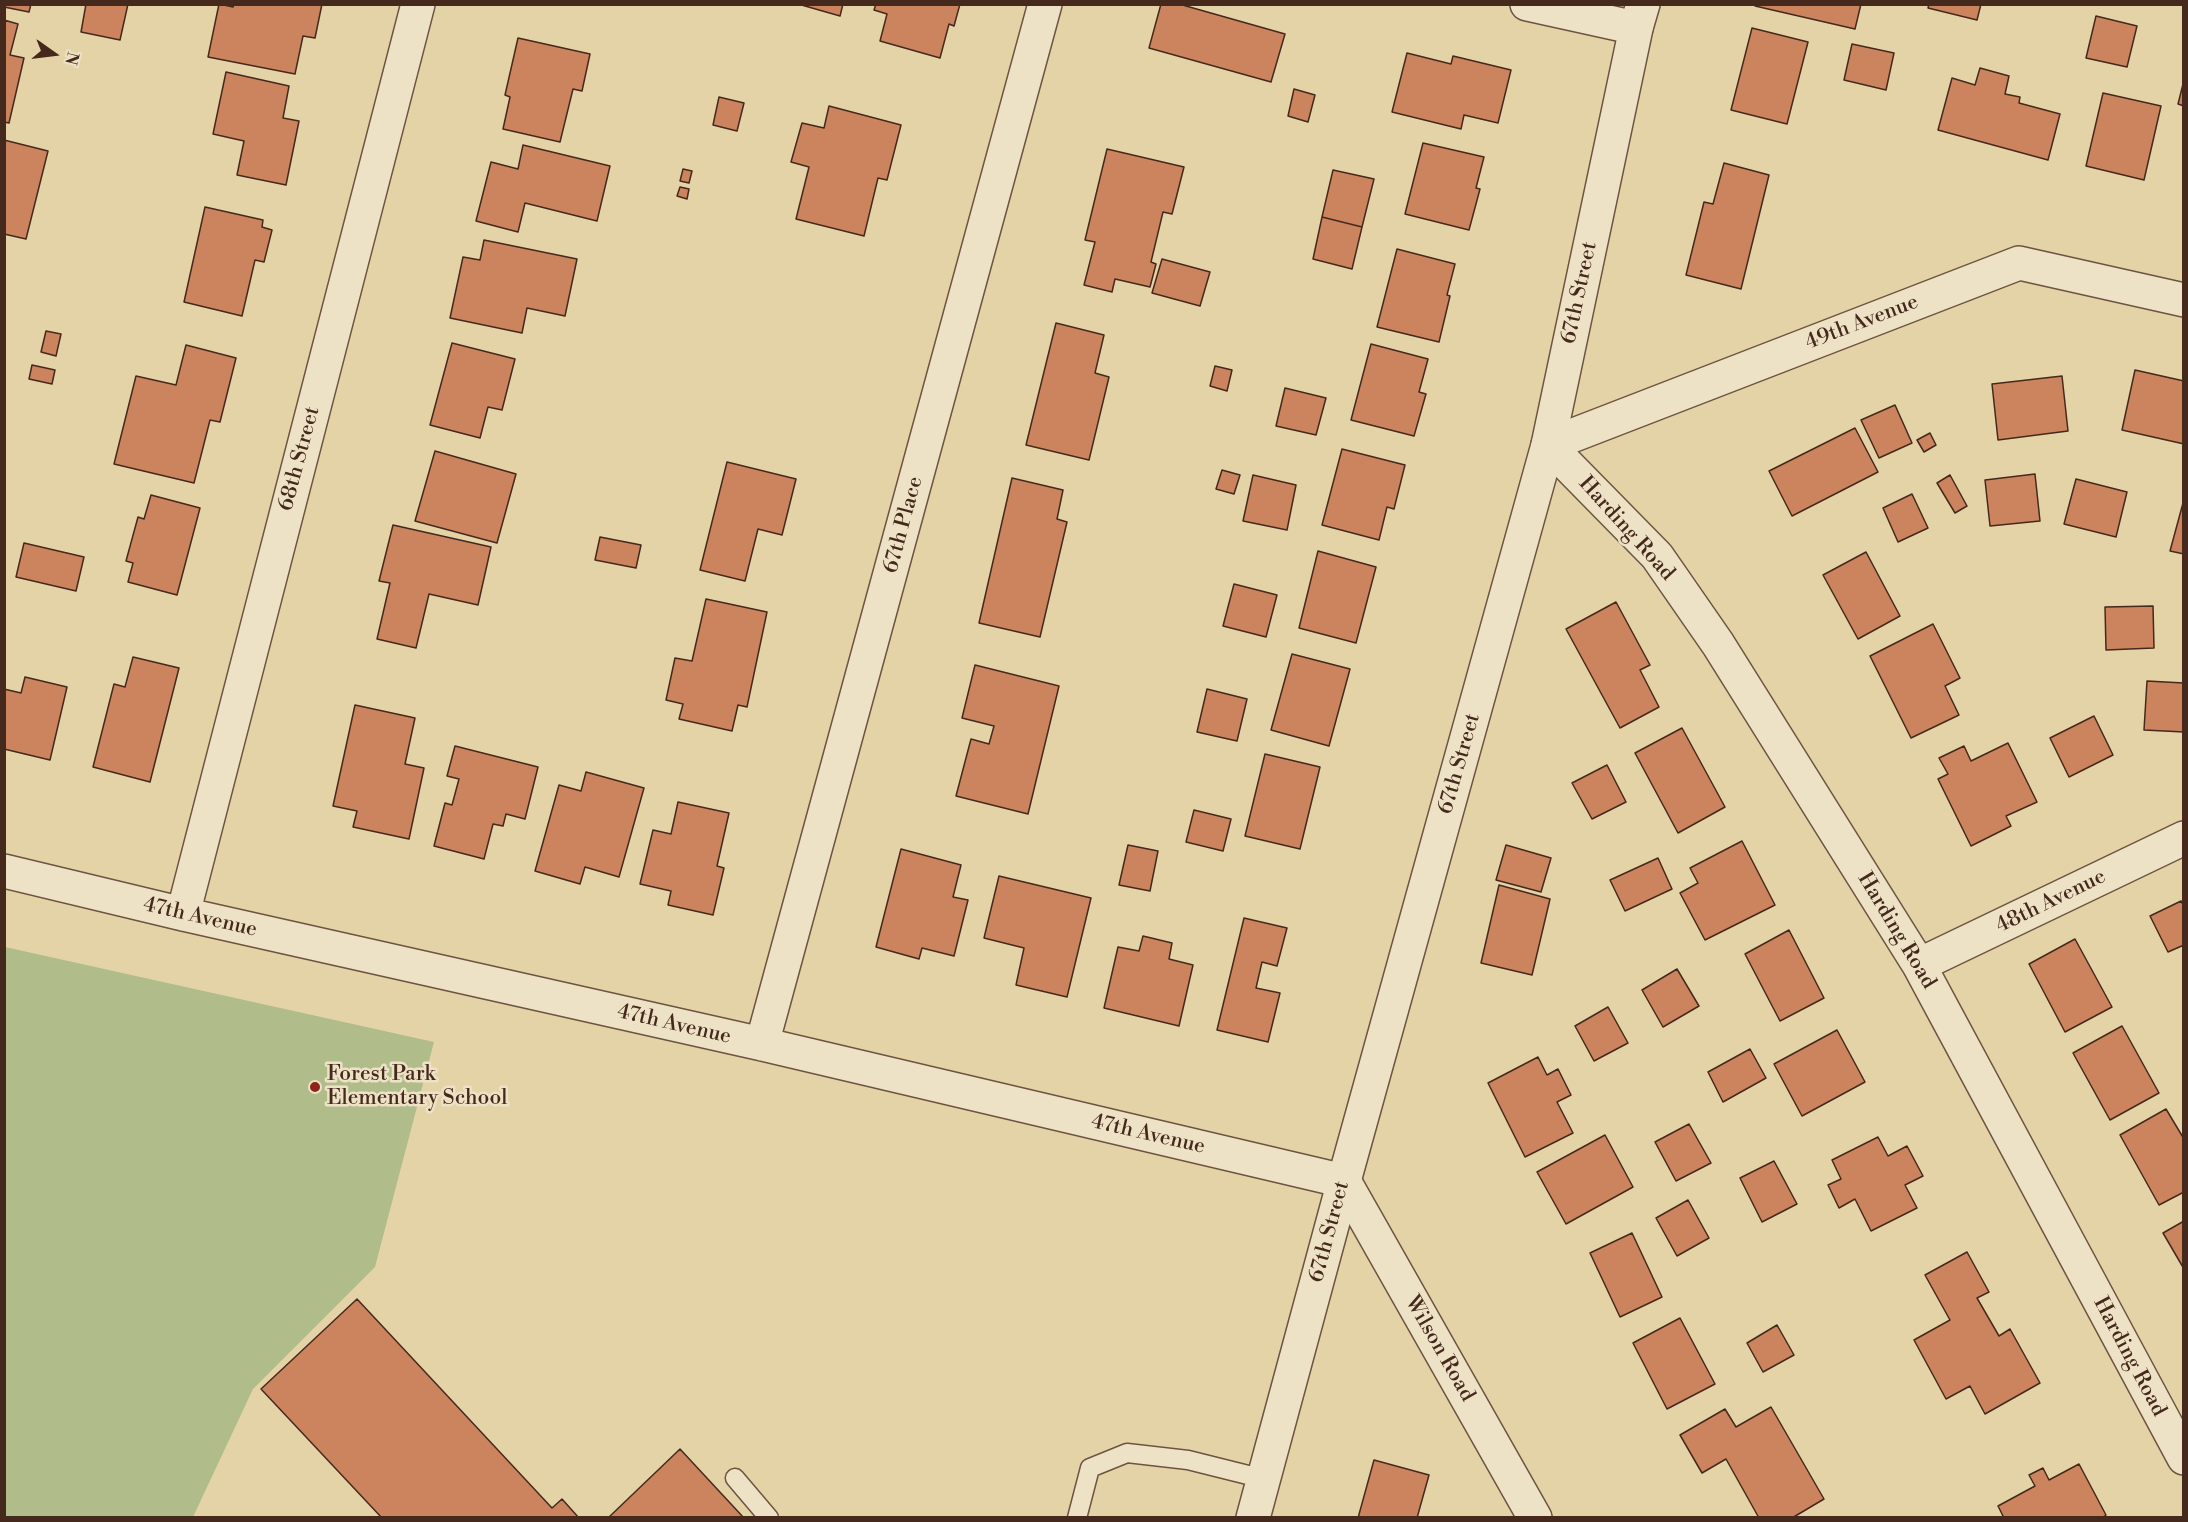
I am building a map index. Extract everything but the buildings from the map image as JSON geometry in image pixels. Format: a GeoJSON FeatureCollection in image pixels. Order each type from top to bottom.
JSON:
{"type":"FeatureCollection","features":[{"type":"Feature","properties":{"kind":"street","name":"68th Street"},"geometry":{"type":"LineString","coordinates":[[183,914],[418,4]]}},
{"type":"Feature","properties":{"kind":"street","name":"67th Place"},"geometry":{"type":"LineString","coordinates":[[762,1044],[1046,4]]}},
{"type":"Feature","properties":{"kind":"street"},"geometry":{"type":"LineString","coordinates":[[1527,4],[1640,16]]}},
{"type":"Feature","properties":{"kind":"street","name":"67th Street"},"geometry":{"type":"LineString","coordinates":[[1253,1518],[1548,445],[1640,16]]}},
{"type":"Feature","properties":{"kind":"street","name":"49th Avenue"},"geometry":{"type":"LineString","coordinates":[[1548,445],[2019,263],[2184,300]]}},
{"type":"Feature","properties":{"kind":"street","name":"Harding Road"},"geometry":{"type":"LineString","coordinates":[[1548,445],[1657,556],[1718,644],[1919,965],[2184,1458]]}},
{"type":"Feature","properties":{"kind":"street","name":"48th Avenue"},"geometry":{"type":"LineString","coordinates":[[1919,965],[2184,838]]}},
{"type":"Feature","properties":{"kind":"street","name":"47th Avenue"},"geometry":{"type":"LineString","coordinates":[[4,870],[183,914],[762,1044],[1344,1181]]}},
{"type":"Feature","properties":{"kind":"street","name":"Wilson Road"},"geometry":{"type":"LineString","coordinates":[[1344,1181],[1535,1518]]}},
{"type":"Feature","properties":{"kind":"lane"},"geometry":{"type":"LineString","coordinates":[[1077,1518],[1090,1468],[1127,1453],[1188,1460],[1264,1479]]}},
{"type":"Feature","properties":{"kind":"lane"},"geometry":{"type":"LineString","coordinates":[[735,1478],[769,1518]]}},
{"type":"Feature","properties":{"kind":"green space"},"geometry":{"type":"Polygon","coordinates":[[[5,947],[434,1042],[375,1267],[253,1389],[193,1517],[5,1517],[5,947]]]}},
{"type":"Feature","properties":{"kind":"place","name":"Forest Park Elementary School"},"geometry":{"type":"Point","coordinates":[315,1087]}}]}
